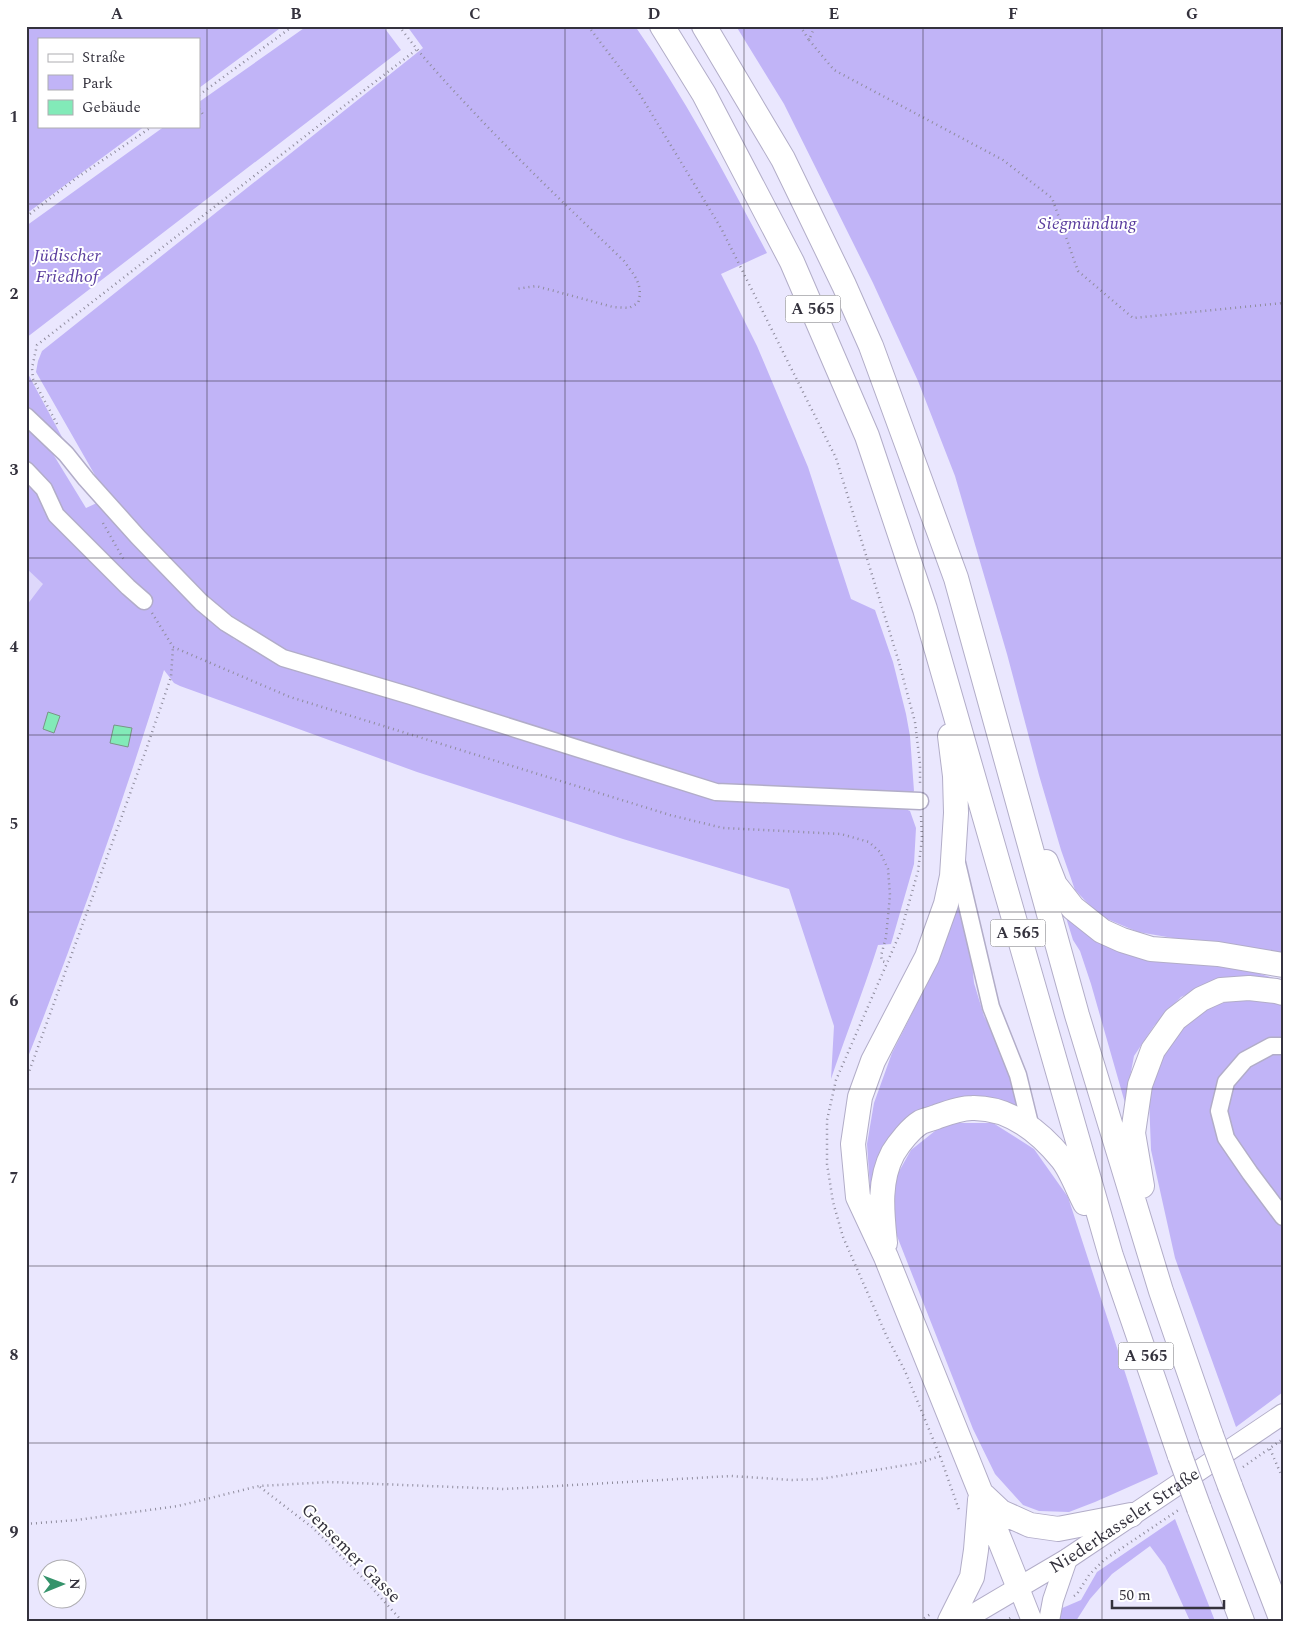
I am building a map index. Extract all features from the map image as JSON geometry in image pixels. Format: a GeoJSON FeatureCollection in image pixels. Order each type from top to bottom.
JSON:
{"type":"FeatureCollection","features":[{"type":"Feature","properties":{"kind":"highway","name":"A 565"},"geometry":{"type":"LineString","coordinates":[[662,26],[704,94],[792,262],[867,436],[925,609],[1111,1256],[1180,1456],[1193,1506],[1242,1621]]}},
{"type":"Feature","properties":{"kind":"highway","name":"A 565"},"geometry":{"type":"LineString","coordinates":[[704,26],[783,159],[844,285],[871,346],[956,578],[1077,1015],[1161,1291],[1211,1435],[1233,1478],[1282,1621]]}},
{"type":"Feature","properties":{"kind":"highway"},"geometry":{"type":"LineString","coordinates":[[925,609],[949,732],[955,776],[956,813],[952,876],[946,904],[927,957],[872,1061],[860,1097],[853,1144],[858,1197],[886,1257],[1026,1606]]}},
{"type":"Feature","properties":{"kind":"highway"},"geometry":{"type":"LineString","coordinates":[[1014,789],[1055,885],[1074,908],[1102,931],[1122,940],[1151,949],[1218,954],[1283,964]]}},
{"type":"Feature","properties":{"kind":"highway"},"geometry":{"type":"LineString","coordinates":[[1161,1291],[1133,1133],[1140,1085],[1153,1050],[1175,1018],[1201,999],[1221,990],[1249,988],[1283,993]]}},
{"type":"Feature","properties":{"kind":"highway"},"geometry":{"type":"LineString","coordinates":[[886,1257],[882,1200],[886,1172],[893,1153],[904,1138],[920,1123],[947,1113],[971,1108],[991,1110],[1010,1116],[1031,1128],[1063,1160],[1111,1256]]}},
{"type":"Feature","properties":{"kind":"highway"},"geometry":{"type":"LineString","coordinates":[[981,1493],[1001,1512],[1030,1525],[1058,1529],[1131,1515]]}},
{"type":"Feature","properties":{"kind":"highway"},"geometry":{"type":"LineString","coordinates":[[950,1621],[972,1577],[981,1493]]}},
{"type":"Feature","properties":{"kind":"main road","name":"Niederkasseler Straße"},"geometry":{"type":"LineString","coordinates":[[962,1621],[1026,1606],[1067,1559],[1283,1414]]}},
{"type":"Feature","properties":{"kind":"main road"},"geometry":{"type":"LineString","coordinates":[[1049,1621],[1053,1600],[1067,1559]]}},
{"type":"Feature","properties":{"kind":"lane"},"geometry":{"type":"LineString","coordinates":[[26,416],[66,454],[138,537],[201,602],[226,623],[283,658],[716,792],[920,801]]}},
{"type":"Feature","properties":{"kind":"lane"},"geometry":{"type":"LineString","coordinates":[[26,470],[44,489],[56,515],[144,601]]}},
{"type":"Feature","properties":{"kind":"lane"},"geometry":{"type":"LineString","coordinates":[[954,854],[972,920],[996,1023],[1018,1075],[1031,1128]]}},
{"type":"Feature","properties":{"kind":"lane"},"geometry":{"type":"LineString","coordinates":[[1283,1046],[1271,1046],[1245,1060],[1226,1082],[1219,1111],[1226,1138],[1283,1217]]}},
{"type":"Feature","properties":{"kind":"path"},"geometry":{"type":"LineString","coordinates":[[200,94],[293,26]]}},
{"type":"Feature","properties":{"kind":"path"},"geometry":{"type":"LineString","coordinates":[[399,26],[416,50],[532,172],[624,261],[636,276],[641,293],[638,303],[629,308],[613,307],[536,286],[516,290]]}},
{"type":"Feature","properties":{"kind":"path"},"geometry":{"type":"LineString","coordinates":[[588,26],[639,93],[721,228],[836,458],[915,722],[920,764],[920,801]]}},
{"type":"Feature","properties":{"kind":"path"},"geometry":{"type":"LineString","coordinates":[[800,26],[834,70],[1003,160],[1052,198],[1078,271],[1132,318],[1283,303]]}},
{"type":"Feature","properties":{"kind":"path"},"geometry":{"type":"LineString","coordinates":[[809,40],[815,26]]}},
{"type":"Feature","properties":{"kind":"path"},"geometry":{"type":"LineString","coordinates":[[60,429],[33,379],[32,368],[37,345],[416,50]]}},
{"type":"Feature","properties":{"kind":"path"},"geometry":{"type":"LineString","coordinates":[[200,111],[204,117]]}},
{"type":"Feature","properties":{"kind":"path"},"geometry":{"type":"LineString","coordinates":[[26,217],[75,179],[150,128]]}},
{"type":"Feature","properties":{"kind":"path"},"geometry":{"type":"LineString","coordinates":[[103,522],[125,562]]}},
{"type":"Feature","properties":{"kind":"path"},"geometry":{"type":"LineString","coordinates":[[144,601],[173,647],[290,697],[670,814],[723,828],[841,834],[869,842],[880,852],[888,869],[890,895],[886,938],[881,956],[882,960],[888,963]]}},
{"type":"Feature","properties":{"kind":"path"},"geometry":{"type":"LineString","coordinates":[[26,1080],[171,677],[173,647]]}},
{"type":"Feature","properties":{"kind":"path"},"geometry":{"type":"LineString","coordinates":[[1260,1430],[1283,1479]]}},
{"type":"Feature","properties":{"kind":"path"},"geometry":{"type":"LineString","coordinates":[[1233,1478],[1283,1439]]}},
{"type":"Feature","properties":{"kind":"path"},"geometry":{"type":"LineString","coordinates":[[26,1524],[77,1520],[178,1506],[259,1486],[329,1482],[504,1489],[731,1476],[792,1480],[820,1479],[918,1463],[940,1456]]}},
{"type":"Feature","properties":{"kind":"path","name":"Gensemer Gasse"},"geometry":{"type":"LineString","coordinates":[[259,1486],[313,1528],[402,1621]]}},
{"type":"Feature","properties":{"kind":"path"},"geometry":{"type":"LineString","coordinates":[[1053,1600],[1064,1602],[1077,1594],[1089,1576],[1104,1560],[1193,1506]]}},
{"type":"Feature","properties":{"kind":"path"},"geometry":{"type":"LineString","coordinates":[[1005,1621],[1026,1606]]}},
{"type":"Feature","properties":{"kind":"shaded area"},"geometry":{"type":"Polygon","coordinates":[[[26,568],[44,584],[26,605],[26,568]]]}},
{"type":"Feature","properties":{"kind":"green space"},"geometry":{"type":"Polygon","coordinates":[[[26,26],[283,26],[200,87],[200,38],[38,38],[38,128],[142,128],[26,214],[26,26]]]}},
{"type":"Feature","properties":{"kind":"green space","name":"Jüdischer Friedhof"},"geometry":{"type":"Polygon","coordinates":[[[307,26],[383,26],[401,50],[26,338],[26,226],[162,128],[200,128],[200,101],[307,26]]]}},
{"type":"Feature","properties":{"kind":"green space"},"geometry":{"type":"Polygon","coordinates":[[[407,26],[635,26],[653,53],[704,138],[767,253],[721,274],[757,346],[808,467],[851,599],[875,610],[893,662],[910,736],[914,791],[908,796],[734,789],[294,656],[212,603],[104,491],[36,372],[42,351],[423,48],[407,26]]]}},
{"type":"Feature","properties":{"kind":"green space","name":"Siegmündung"},"geometry":{"type":"Polygon","coordinates":[[[736,26],[1283,26],[1283,957],[1138,932],[1100,916],[1075,890],[1039,775],[1007,654],[955,476],[918,381],[873,283],[784,104],[736,26]]]}},
{"type":"Feature","properties":{"kind":"green space"},"geometry":{"type":"Polygon","coordinates":[[[26,370],[70,452],[26,409],[26,370]]]}},
{"type":"Feature","properties":{"kind":"green space"},"geometry":{"type":"Polygon","coordinates":[[[26,426],[53,454],[86,508],[99,502],[129,537],[234,639],[287,665],[717,798],[901,807],[910,811],[916,828],[914,864],[891,944],[878,945],[831,1079],[834,1026],[789,889],[623,839],[417,772],[180,686],[174,683],[164,670],[99,868],[26,1062],[26,606],[43,584],[26,568],[26,426]]]}},
{"type":"Feature","properties":{"kind":"green space"},"geometry":{"type":"Polygon","coordinates":[[[959,895],[969,933],[974,983],[984,1016],[1004,1055],[1022,1113],[941,1107],[874,1187],[870,1187],[867,1144],[874,1103],[892,1053],[938,962],[959,895]]]}},
{"type":"Feature","properties":{"kind":"green space"},"geometry":{"type":"Polygon","coordinates":[[[1063,908],[1154,959],[1244,969],[1274,978],[1237,976],[1206,986],[1181,997],[1154,1026],[1134,1056],[1125,1103],[1091,984],[1080,951],[1073,940],[1063,908]]]}},
{"type":"Feature","properties":{"kind":"green space"},"geometry":{"type":"Polygon","coordinates":[[[1237,999],[1283,1001],[1283,1392],[1236,1427],[1175,1258],[1151,1150],[1149,1098],[1160,1063],[1175,1032],[1196,1015],[1212,1006],[1237,999]]]}},
{"type":"Feature","properties":{"kind":"green space"},"geometry":{"type":"Polygon","coordinates":[[[945,1123],[993,1123],[1034,1149],[1068,1197],[1158,1474],[1069,1512],[1039,1511],[1023,1505],[995,1474],[973,1429],[895,1231],[891,1206],[897,1175],[911,1150],[945,1123]]]}},
{"type":"Feature","properties":{"kind":"green space"},"geometry":{"type":"Polygon","coordinates":[[[1175,1519],[1215,1621],[1190,1621],[1165,1566],[1150,1546],[1112,1574],[1090,1599],[1076,1621],[1060,1621],[1060,1609],[1081,1600],[1097,1572],[1175,1519]]]}},
{"type":"Feature","properties":{"kind":"building"},"geometry":{"type":"Polygon","coordinates":[[[48,712],[60,716],[54,733],[43,729],[48,712]]]}},
{"type":"Feature","properties":{"kind":"building"},"geometry":{"type":"Polygon","coordinates":[[[114,725],[132,728],[128,747],[110,743],[114,725]]]}}]}
